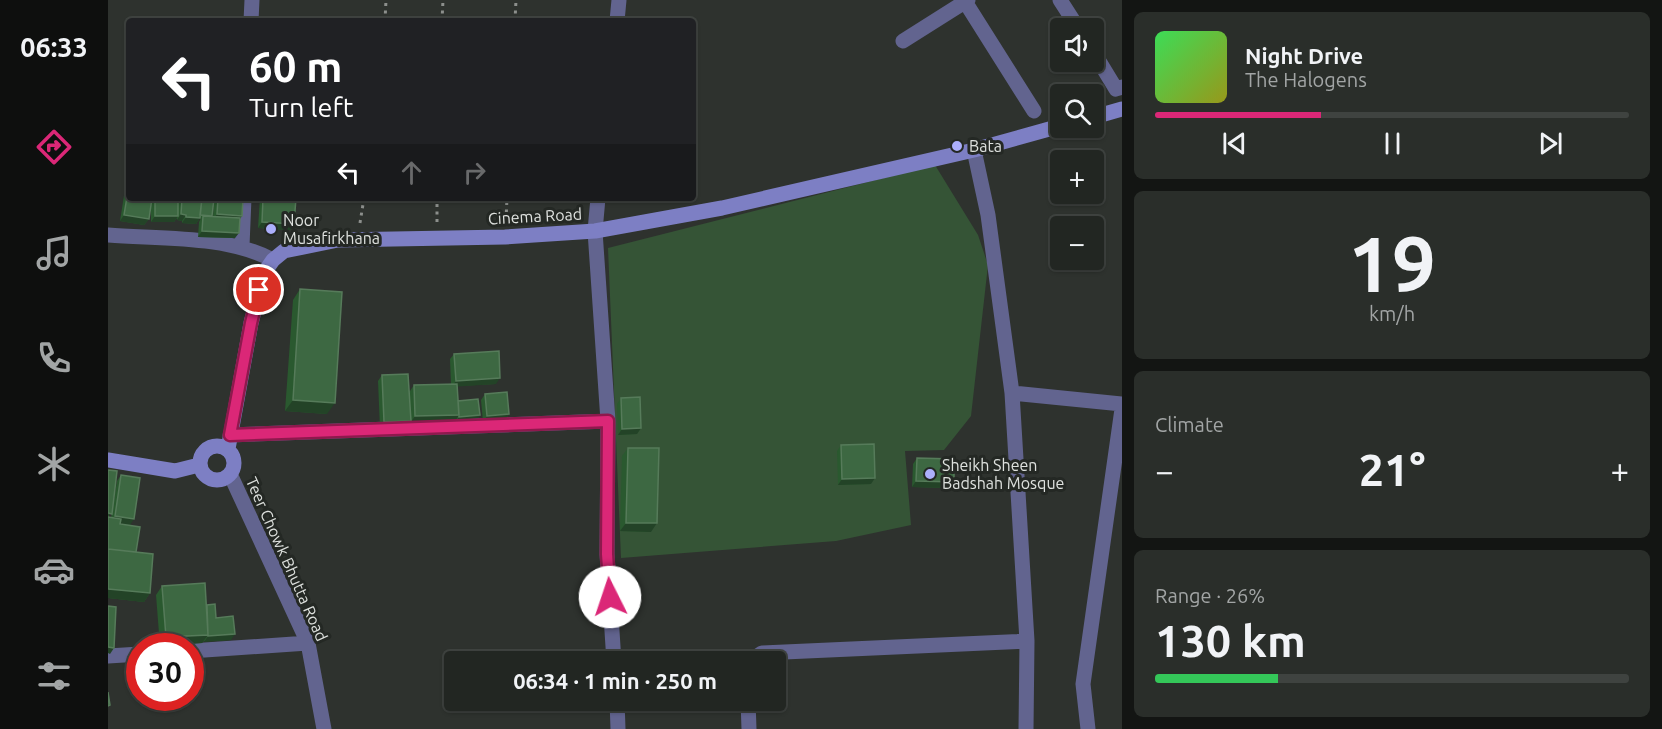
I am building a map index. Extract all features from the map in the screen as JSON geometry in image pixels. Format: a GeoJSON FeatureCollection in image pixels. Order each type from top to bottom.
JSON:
{"type":"FeatureCollection","features":[{"type":"Feature","properties":{"kind":"street"},"geometry":{"type":"LineString","coordinates":[[251,18],[252,0]]}},
{"type":"Feature","properties":{"kind":"street"},"geometry":{"type":"LineString","coordinates":[[617,18],[619,0]]}},
{"type":"Feature","properties":{"kind":"street"},"geometry":{"type":"LineString","coordinates":[[1060,0],[1072,18]]}},
{"type":"Feature","properties":{"kind":"street"},"geometry":{"type":"LineString","coordinates":[[903,41],[966,1],[1034,111]]}},
{"type":"Feature","properties":{"kind":"street"},"geometry":{"type":"LineString","coordinates":[[1104,69],[1116,89],[1122,87]]}},
{"type":"Feature","properties":{"kind":"street"},"geometry":{"type":"LineString","coordinates":[[1104,114],[1122,109]]}},
{"type":"Feature","properties":{"kind":"street","name":"Cinema Road"},"geometry":{"type":"LineString","coordinates":[[273,260],[284,252],[338,240],[505,237],[595,231],[722,208],[974,150],[1050,129]]}},
{"type":"Feature","properties":{"kind":"street"},"geometry":{"type":"LineString","coordinates":[[974,150],[990,224],[1012,393],[1027,641],[1026,729]]}},
{"type":"Feature","properties":{"kind":"street"},"geometry":{"type":"LineString","coordinates":[[242,246],[244,201]]}},
{"type":"Feature","properties":{"kind":"street"},"geometry":{"type":"LineString","coordinates":[[598,201],[595,231],[608,421],[607,554],[613,651]]}},
{"type":"Feature","properties":{"kind":"street"},"geometry":{"type":"LineString","coordinates":[[108,235],[242,246],[273,260],[264,273],[253,313],[229,442],[234,461],[230,474],[219,480],[212,479],[206,476],[199,465],[203,452],[208,448],[229,442],[608,421]]}},
{"type":"Feature","properties":{"kind":"street"},"geometry":{"type":"LineString","coordinates":[[1012,393],[1122,406],[1083,684],[1088,729]]}},
{"type":"Feature","properties":{"kind":"street"},"geometry":{"type":"LineString","coordinates":[[108,460],[175,471],[199,465]]}},
{"type":"Feature","properties":{"kind":"street","name":"Teer Chowk Bhutta Road"},"geometry":{"type":"LineString","coordinates":[[230,474],[308,643],[324,729]]}},
{"type":"Feature","properties":{"kind":"street"},"geometry":{"type":"LineString","coordinates":[[786,652],[1027,641]]}},
{"type":"Feature","properties":{"kind":"street"},"geometry":{"type":"LineString","coordinates":[[204,650],[308,643]]}},
{"type":"Feature","properties":{"kind":"street"},"geometry":{"type":"LineString","coordinates":[[108,656],[126,655]]}},
{"type":"Feature","properties":{"kind":"street"},"geometry":{"type":"LineString","coordinates":[[617,711],[618,729]]}},
{"type":"Feature","properties":{"kind":"street"},"geometry":{"type":"LineString","coordinates":[[748,711],[749,729]]}},
{"type":"Feature","properties":{"kind":"path"},"geometry":{"type":"LineString","coordinates":[[385,18],[386,0]]}},
{"type":"Feature","properties":{"kind":"path"},"geometry":{"type":"LineString","coordinates":[[442,18],[443,0]]}},
{"type":"Feature","properties":{"kind":"path"},"geometry":{"type":"LineString","coordinates":[[515,18],[516,0]]}},
{"type":"Feature","properties":{"kind":"path"},"geometry":{"type":"LineString","coordinates":[[358,240],[364,201]]}},
{"type":"Feature","properties":{"kind":"path"},"geometry":{"type":"LineString","coordinates":[[437,201],[437,238]]}},
{"type":"Feature","properties":{"kind":"path"},"geometry":{"type":"LineString","coordinates":[[505,237],[507,201]]}},
{"type":"Feature","properties":{"kind":"green space"},"geometry":{"type":"Polygon","coordinates":[[[935,165],[978,235],[988,265],[971,416],[944,450],[905,451],[911,525],[836,541],[621,558],[608,248],[935,165]]]}},
{"type":"Feature","properties":{"kind":"building"},"geometry":{"type":"Polygon","coordinates":[[[126,201],[152,201],[149,219],[124,215],[126,201]]]}},
{"type":"Feature","properties":{"kind":"building"},"geometry":{"type":"Polygon","coordinates":[[[155,201],[178,201],[178,216],[155,216],[155,201]]]}},
{"type":"Feature","properties":{"kind":"building"},"geometry":{"type":"Polygon","coordinates":[[[182,201],[202,201],[200,218],[186,217],[181,214],[182,201]]]}},
{"type":"Feature","properties":{"kind":"building"},"geometry":{"type":"Polygon","coordinates":[[[202,201],[214,201],[212,216],[200,215],[202,201]]]}},
{"type":"Feature","properties":{"kind":"building"},"geometry":{"type":"Polygon","coordinates":[[[218,201],[243,201],[242,216],[217,214],[218,201]]]}},
{"type":"Feature","properties":{"kind":"building"},"geometry":{"type":"Polygon","coordinates":[[[263,201],[296,201],[294,224],[262,222],[263,201]]]}},
{"type":"Feature","properties":{"kind":"building"},"geometry":{"type":"Polygon","coordinates":[[[203,216],[240,218],[239,233],[202,231],[203,216]]]}},
{"type":"Feature","properties":{"kind":"building"},"geometry":{"type":"Polygon","coordinates":[[[300,289],[342,292],[335,403],[293,400],[300,289]]]}},
{"type":"Feature","properties":{"kind":"building"},"geometry":{"type":"Polygon","coordinates":[[[499,351],[500,378],[456,381],[454,354],[499,351]]]}},
{"type":"Feature","properties":{"kind":"building"},"geometry":{"type":"Polygon","coordinates":[[[408,374],[411,421],[384,422],[382,375],[408,374]]]}},
{"type":"Feature","properties":{"kind":"building"},"geometry":{"type":"Polygon","coordinates":[[[457,384],[459,415],[415,416],[414,385],[457,384]]]}},
{"type":"Feature","properties":{"kind":"building"},"geometry":{"type":"Polygon","coordinates":[[[507,392],[509,414],[487,416],[485,394],[507,392]]]}},
{"type":"Feature","properties":{"kind":"building"},"geometry":{"type":"Polygon","coordinates":[[[640,397],[641,428],[622,429],[621,398],[640,397]]]}},
{"type":"Feature","properties":{"kind":"building"},"geometry":{"type":"Polygon","coordinates":[[[478,399],[480,415],[459,417],[458,401],[478,399]]]}},
{"type":"Feature","properties":{"kind":"building"},"geometry":{"type":"Polygon","coordinates":[[[874,444],[875,478],[842,479],[841,445],[874,444]]]}},
{"type":"Feature","properties":{"kind":"building"},"geometry":{"type":"Polygon","coordinates":[[[628,448],[659,448],[657,523],[626,523],[628,448]]]}},
{"type":"Feature","properties":{"kind":"building"},"geometry":{"type":"Polygon","coordinates":[[[917,458],[954,459],[954,482],[916,481],[917,458]]]}},
{"type":"Feature","properties":{"kind":"building"},"geometry":{"type":"Polygon","coordinates":[[[108,470],[117,471],[112,514],[108,513],[108,470]]]}},
{"type":"Feature","properties":{"kind":"building"},"geometry":{"type":"Polygon","coordinates":[[[121,475],[140,478],[134,519],[115,516],[121,475]]]}},
{"type":"Feature","properties":{"kind":"building"},"geometry":{"type":"Polygon","coordinates":[[[108,517],[121,519],[120,524],[140,527],[136,552],[108,549],[108,517]]]}},
{"type":"Feature","properties":{"kind":"building"},"geometry":{"type":"Polygon","coordinates":[[[108,549],[153,554],[150,593],[108,589],[108,549]]]}},
{"type":"Feature","properties":{"kind":"building"},"geometry":{"type":"Polygon","coordinates":[[[205,583],[208,635],[204,635],[204,633],[166,633],[162,586],[205,583]]]}},
{"type":"Feature","properties":{"kind":"building"},"geometry":{"type":"Polygon","coordinates":[[[215,604],[216,618],[233,616],[235,634],[208,636],[207,605],[215,604]]]}},
{"type":"Feature","properties":{"kind":"building"},"geometry":{"type":"Polygon","coordinates":[[[108,606],[116,607],[114,648],[108,647],[108,606]]]}},
{"type":"Feature","properties":{"kind":"place","name":"Bata"},"geometry":{"type":"Point","coordinates":[957,146]}},
{"type":"Feature","properties":{"kind":"place","name":"Noor Musafirkhana"},"geometry":{"type":"Point","coordinates":[271,229]}},
{"type":"Feature","properties":{"kind":"place","name":"Sheikh Sheen Badshah Mosque"},"geometry":{"type":"Point","coordinates":[930,474]}},
{"type":"Feature","properties":{"kind":"route"},"geometry":{"type":"LineString","coordinates":[[259,290],[230,435],[608,421],[607,554],[610,597]]}}]}
